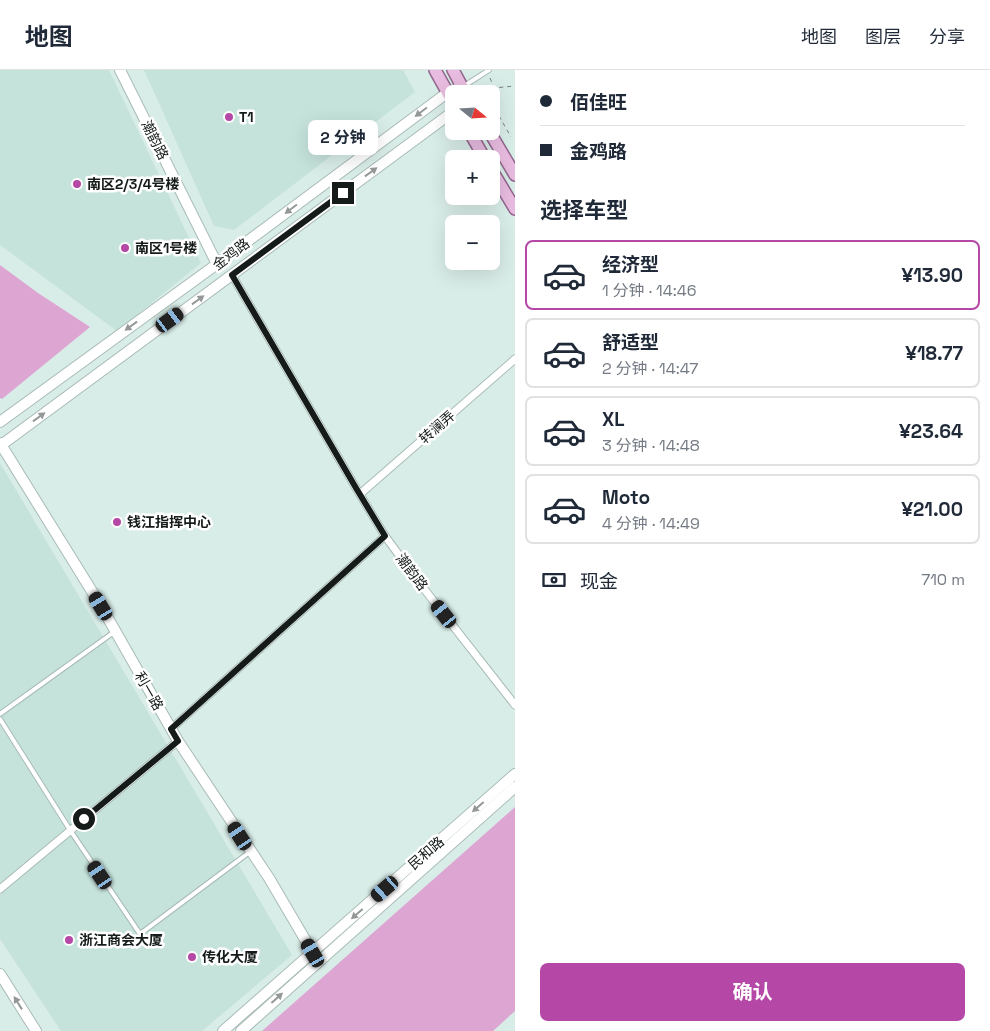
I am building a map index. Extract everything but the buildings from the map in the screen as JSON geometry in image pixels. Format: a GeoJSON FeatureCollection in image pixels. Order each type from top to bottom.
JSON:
{"type":"FeatureCollection","features":[{"type":"Feature","properties":{"kind":"main road","name":"潮韵路"},"geometry":{"type":"LineString","coordinates":[[120,70],[217,264]]}},
{"type":"Feature","properties":{"kind":"main road"},"geometry":{"type":"LineString","coordinates":[[435,70],[445,89]]}},
{"type":"Feature","properties":{"kind":"main road"},"geometry":{"type":"LineString","coordinates":[[454,70],[462,85]]}},
{"type":"Feature","properties":{"kind":"main road","name":"金鸡路"},"geometry":{"type":"LineString","coordinates":[[0,422],[445,94]]}},
{"type":"Feature","properties":{"kind":"main road","name":"金鸡路"},"geometry":{"type":"LineString","coordinates":[[0,445],[445,118]]}},
{"type":"Feature","properties":{"kind":"main road"},"geometry":{"type":"LineString","coordinates":[[494,140],[515,175]]}},
{"type":"Feature","properties":{"kind":"main road"},"geometry":{"type":"LineString","coordinates":[[500,184],[515,209]]}},
{"type":"Feature","properties":{"kind":"main road","name":"利一路"},"geometry":{"type":"LineString","coordinates":[[0,445],[115,631],[178,741],[269,878],[316,956]]}},
{"type":"Feature","properties":{"kind":"main road","name":"民和路"},"geometry":{"type":"LineString","coordinates":[[241,1031],[316,956],[515,774]]}},
{"type":"Feature","properties":{"kind":"main road","name":"民和路"},"geometry":{"type":"LineString","coordinates":[[223,1031],[316,956],[515,787]]}},
{"type":"Feature","properties":{"kind":"main road"},"geometry":{"type":"LineString","coordinates":[[0,974],[36,1031]]}},
{"type":"Feature","properties":{"kind":"street","name":"潮韵路"},"geometry":{"type":"LineString","coordinates":[[232,275],[385,536],[515,705]]}},
{"type":"Feature","properties":{"kind":"street","name":"转澜弄"},"geometry":{"type":"LineString","coordinates":[[360,494],[515,359]]}},
{"type":"Feature","properties":{"kind":"street"},"geometry":{"type":"LineString","coordinates":[[171,729],[385,536]]}},
{"type":"Feature","properties":{"kind":"street"},"geometry":{"type":"LineString","coordinates":[[0,889],[178,741]]}},
{"type":"Feature","properties":{"kind":"lane"},"geometry":{"type":"LineString","coordinates":[[470,85],[488,71]]}},
{"type":"Feature","properties":{"kind":"lane"},"geometry":{"type":"LineString","coordinates":[[0,714],[115,631]]}},
{"type":"Feature","properties":{"kind":"lane"},"geometry":{"type":"LineString","coordinates":[[0,718],[70,830],[140,934],[251,851]]}},
{"type":"Feature","properties":{"kind":"path"},"geometry":{"type":"LineString","coordinates":[[488,71],[493,85]]}},
{"type":"Feature","properties":{"kind":"path"},"geometry":{"type":"LineString","coordinates":[[500,87],[515,86]]}},
{"type":"Feature","properties":{"kind":"path"},"geometry":{"type":"LineString","coordinates":[[500,118],[511,137]]}},
{"type":"Feature","properties":{"kind":"shaded area"},"geometry":{"type":"Polygon","coordinates":[[[0,70],[109,70],[201,263],[117,331],[0,245],[0,70]]]}},
{"type":"Feature","properties":{"kind":"shaded area"},"geometry":{"type":"Polygon","coordinates":[[[144,70],[403,70],[415,92],[234,230],[214,226],[144,70]]]}},
{"type":"Feature","properties":{"kind":"shaded area"},"geometry":{"type":"Polygon","coordinates":[[[0,265],[38,293],[90,327],[2,399],[0,398],[0,265]]]}},
{"type":"Feature","properties":{"kind":"shaded area"},"geometry":{"type":"Polygon","coordinates":[[[0,463],[292,955],[202,1031],[61,1031],[0,939],[0,463]]]}},
{"type":"Feature","properties":{"kind":"shaded area"},"geometry":{"type":"Polygon","coordinates":[[[515,807],[515,1011],[493,1031],[262,1031],[515,807]]]}},
{"type":"Feature","properties":{"kind":"place","name":"T1"},"geometry":{"type":"Point","coordinates":[229,117]}},
{"type":"Feature","properties":{"kind":"place","name":"南区2/3/4号楼"},"geometry":{"type":"Point","coordinates":[77,184]}},
{"type":"Feature","properties":{"kind":"place","name":"南区1号楼"},"geometry":{"type":"Point","coordinates":[125,248]}},
{"type":"Feature","properties":{"kind":"place","name":"钱江指挥中心"},"geometry":{"type":"Point","coordinates":[117,522]}},
{"type":"Feature","properties":{"kind":"place","name":"浙江商会大厦"},"geometry":{"type":"Point","coordinates":[69,940]}},
{"type":"Feature","properties":{"kind":"place","name":"传化大厦"},"geometry":{"type":"Point","coordinates":[192,957]}},
{"type":"Feature","properties":{"kind":"route"},"geometry":{"type":"LineString","coordinates":[[84,819],[178,741],[171,729],[385,536],[232,275],[343,193]]}}]}
